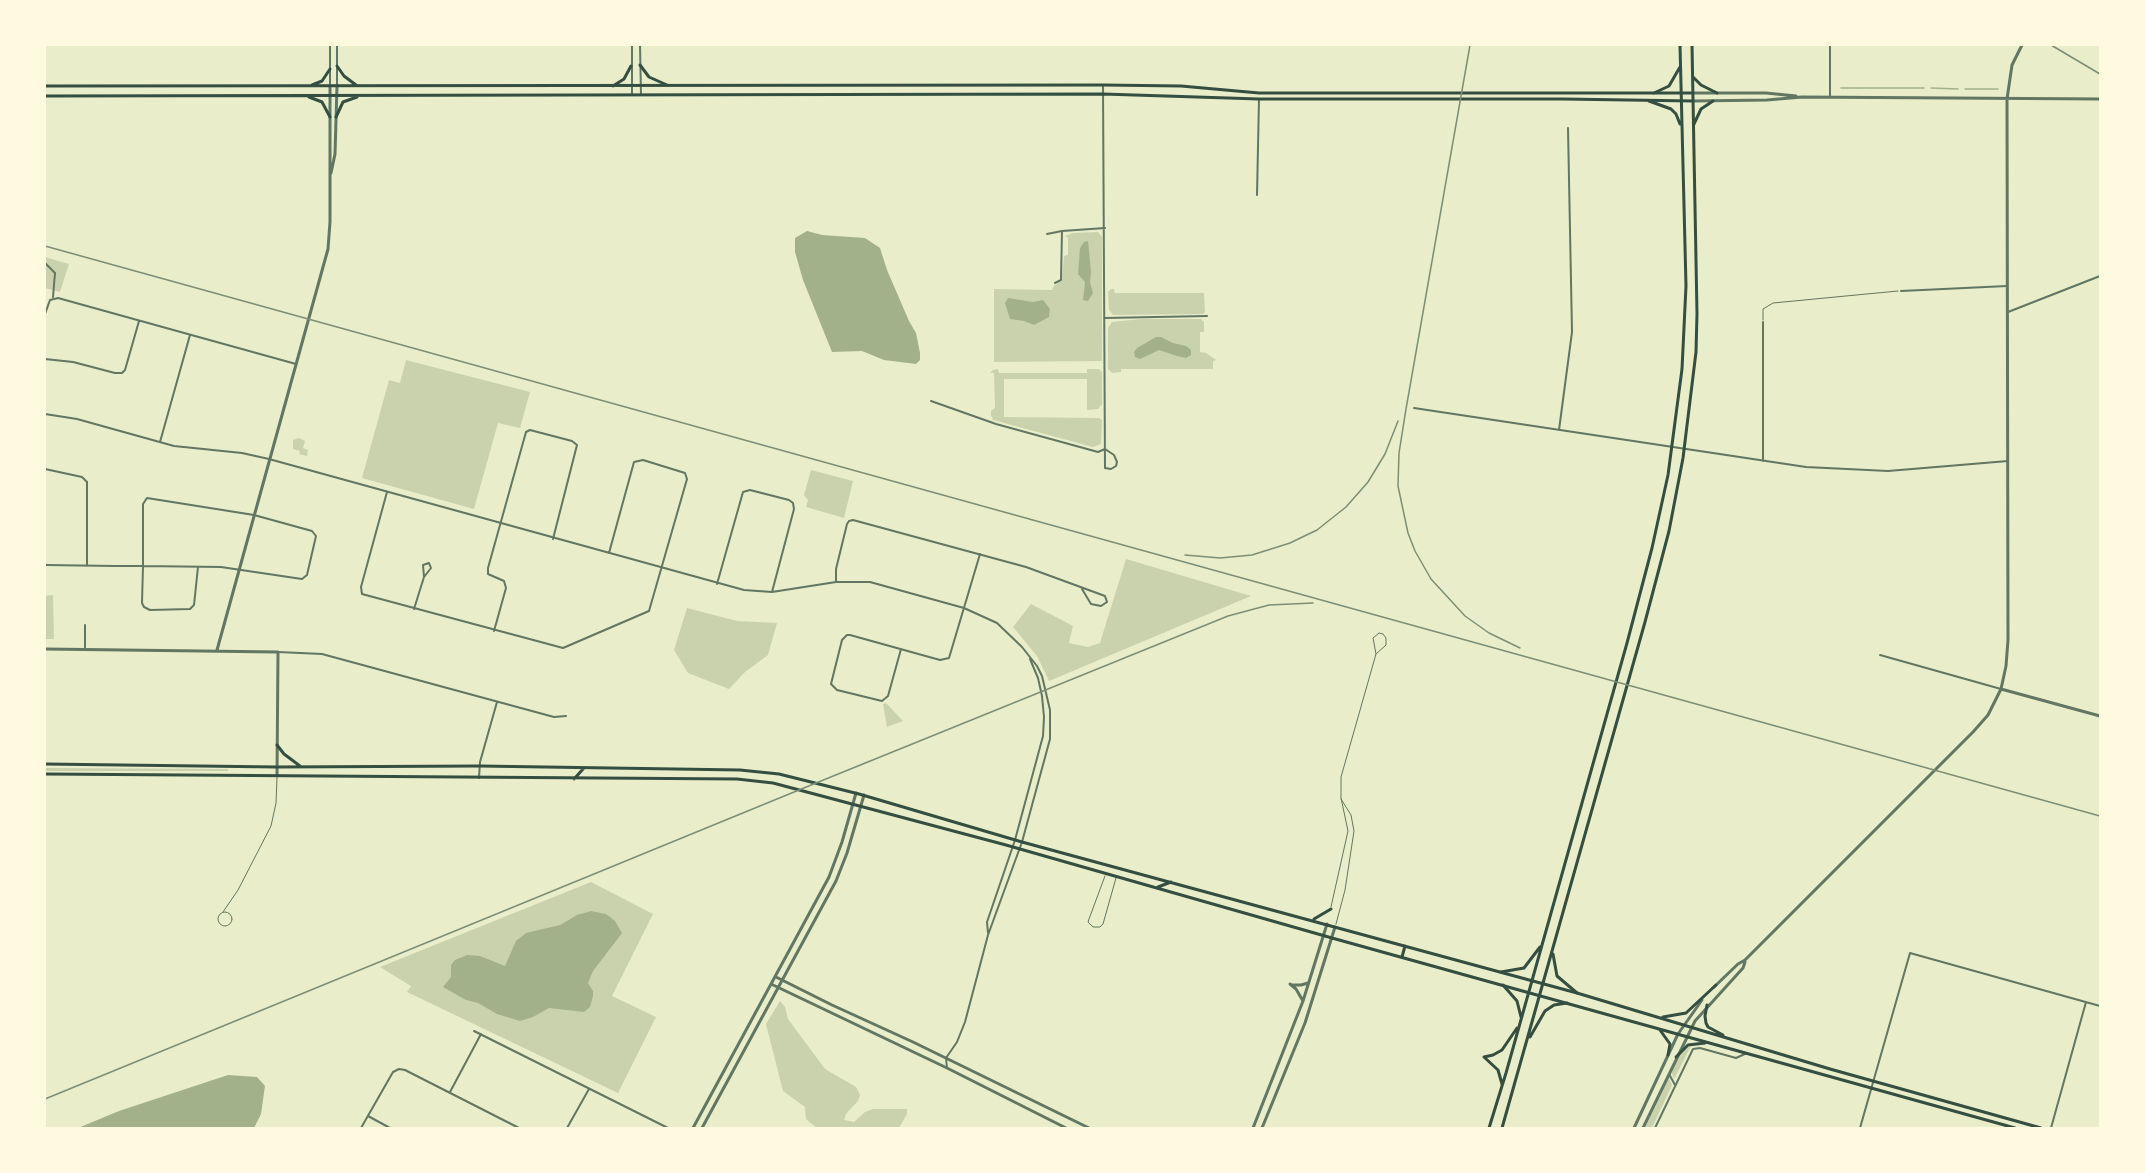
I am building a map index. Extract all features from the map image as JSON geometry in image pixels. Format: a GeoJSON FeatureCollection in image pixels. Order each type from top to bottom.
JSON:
{"type":"FeatureCollection","features":[{"type":"Feature","properties":{"kind":"main road"},"geometry":{"type":"LineString","coordinates":[[1489,1128],[1654,542],[1673,447],[1685,317],[1680,45]]}},
{"type":"Feature","properties":{"kind":"main road"},"geometry":{"type":"LineString","coordinates":[[1502,1128],[1669,531],[1684,449],[1696,333],[1697,261],[1692,45]]}},
{"type":"Feature","properties":{"kind":"main road"},"geometry":{"type":"LineString","coordinates":[[640,65],[649,77],[671,86]]}},
{"type":"Feature","properties":{"kind":"main road"},"geometry":{"type":"LineString","coordinates":[[1654,93],[1667,88],[1672,83],[1680,65]]}},
{"type":"Feature","properties":{"kind":"main road"},"geometry":{"type":"LineString","coordinates":[[337,66],[357,86]]}},
{"type":"Feature","properties":{"kind":"main road"},"geometry":{"type":"LineString","coordinates":[[612,86],[624,79],[631,66]]}},
{"type":"Feature","properties":{"kind":"main road"},"geometry":{"type":"LineString","coordinates":[[310,86],[322,81],[330,69]]}},
{"type":"Feature","properties":{"kind":"main road"},"geometry":{"type":"LineString","coordinates":[[1692,76],[1701,85],[1717,93]]}},
{"type":"Feature","properties":{"kind":"main road"},"geometry":{"type":"LineString","coordinates":[[45,86],[1103,85],[1181,86],[1259,93],[1693,93]]}},
{"type":"Feature","properties":{"kind":"main road"},"geometry":{"type":"LineString","coordinates":[[45,96],[1103,94],[1259,99],[1693,101]]}},
{"type":"Feature","properties":{"kind":"main road"},"geometry":{"type":"LineString","coordinates":[[305,95],[322,102],[330,117]]}},
{"type":"Feature","properties":{"kind":"main road"},"geometry":{"type":"LineString","coordinates":[[336,117],[343,102],[360,96]]}},
{"type":"Feature","properties":{"kind":"main road"},"geometry":{"type":"LineString","coordinates":[[1649,101],[1674,111],[1679,119],[1682,132]]}},
{"type":"Feature","properties":{"kind":"main road"},"geometry":{"type":"LineString","coordinates":[[1694,126],[1699,111],[1713,101]]}},
{"type":"Feature","properties":{"kind":"main road"},"geometry":{"type":"LineString","coordinates":[[277,745],[284,754],[302,767]]}},
{"type":"Feature","properties":{"kind":"main road"},"geometry":{"type":"LineString","coordinates":[[45,764],[277,767],[480,766],[740,770],[778,774],[864,795],[1022,842],[1577,993],[1830,1069],[2041,1128]]}},
{"type":"Feature","properties":{"kind":"main road"},"geometry":{"type":"LineString","coordinates":[[574,779],[584,768]]}},
{"type":"Feature","properties":{"kind":"main road"},"geometry":{"type":"LineString","coordinates":[[692,769],[693,779]]}},
{"type":"Feature","properties":{"kind":"main road"},"geometry":{"type":"LineString","coordinates":[[45,774],[693,779],[774,783],[861,805],[2015,1128]]}},
{"type":"Feature","properties":{"kind":"main road"},"geometry":{"type":"LineString","coordinates":[[1086,868],[1088,860]]}},
{"type":"Feature","properties":{"kind":"main road"},"geometry":{"type":"LineString","coordinates":[[1098,862],[1106,874]]}},
{"type":"Feature","properties":{"kind":"main road"},"geometry":{"type":"LineString","coordinates":[[1117,877],[1125,870]]}},
{"type":"Feature","properties":{"kind":"main road"},"geometry":{"type":"LineString","coordinates":[[1157,888],[1171,882]]}},
{"type":"Feature","properties":{"kind":"main road"},"geometry":{"type":"LineString","coordinates":[[1171,892],[1184,885]]}},
{"type":"Feature","properties":{"kind":"main road"},"geometry":{"type":"LineString","coordinates":[[1312,920],[1331,909]]}},
{"type":"Feature","properties":{"kind":"main road"},"geometry":{"type":"LineString","coordinates":[[1501,972],[1524,968],[1542,943]]}},
{"type":"Feature","properties":{"kind":"main road"},"geometry":{"type":"LineString","coordinates":[[1402,957],[1406,946]]}},
{"type":"Feature","properties":{"kind":"main road"},"geometry":{"type":"LineString","coordinates":[[1553,950],[1554,972],[1577,993]]}},
{"type":"Feature","properties":{"kind":"main road"},"geometry":{"type":"LineString","coordinates":[[1503,985],[1517,1001],[1521,1019]]}},
{"type":"Feature","properties":{"kind":"main road"},"geometry":{"type":"LineString","coordinates":[[1660,1017],[1673,1017],[1686,1013],[1716,985]]}},
{"type":"Feature","properties":{"kind":"main road"},"geometry":{"type":"LineString","coordinates":[[1528,1041],[1545,1011],[1554,1005],[1568,1003]]}},
{"type":"Feature","properties":{"kind":"main road"},"geometry":{"type":"LineString","coordinates":[[1707,1005],[1705,1016],[1708,1027],[1730,1039]]}},
{"type":"Feature","properties":{"kind":"main road"},"geometry":{"type":"LineString","coordinates":[[1502,1086],[1498,1070],[1484,1057],[1502,1050],[1520,1024]]}},
{"type":"Feature","properties":{"kind":"main road"},"geometry":{"type":"LineString","coordinates":[[1659,1029],[1670,1044],[1668,1055]]}},
{"type":"Feature","properties":{"kind":"main road"},"geometry":{"type":"LineString","coordinates":[[1676,1057],[1688,1045],[1709,1043]]}},
{"type":"Feature","properties":{"kind":"main road"},"geometry":{"type":"LineString","coordinates":[[1748,1053],[1750,1045]]}},
{"type":"Feature","properties":{"kind":"main road"},"geometry":{"type":"LineString","coordinates":[[1828,1076],[1830,1069]]}},
{"type":"Feature","properties":{"kind":"main road"},"geometry":{"type":"LineString","coordinates":[[1931,1104],[1933,1098]]}},
{"type":"Feature","properties":{"kind":"main road"},"geometry":{"type":"LineString","coordinates":[[1987,1120],[1989,1114]]}},
{"type":"Feature","properties":{"kind":"street"},"geometry":{"type":"LineString","coordinates":[[217,650],[323,269],[329,238],[330,45]]}},
{"type":"Feature","properties":{"kind":"street"},"geometry":{"type":"LineString","coordinates":[[330,184],[335,153],[337,45]]}},
{"type":"Feature","properties":{"kind":"street"},"geometry":{"type":"LineString","coordinates":[[632,45],[632,95]]}},
{"type":"Feature","properties":{"kind":"street"},"geometry":{"type":"LineString","coordinates":[[640,45],[641,95]]}},
{"type":"Feature","properties":{"kind":"street"},"geometry":{"type":"LineString","coordinates":[[1830,45],[1830,97]]}},
{"type":"Feature","properties":{"kind":"street"},"geometry":{"type":"LineString","coordinates":[[1634,1128],[1683,1024],[1695,1007],[1973,732],[1988,715],[2001,689],[2008,640],[2007,99],[2013,65],[2022,45]]}},
{"type":"Feature","properties":{"kind":"street"},"geometry":{"type":"LineString","coordinates":[[1103,85],[1105,468],[1111,469],[1116,466],[1117,462],[1114,455],[1105,449]]}},
{"type":"Feature","properties":{"kind":"street"},"geometry":{"type":"LineString","coordinates":[[1693,93],[1766,93],[1802,97]]}},
{"type":"Feature","properties":{"kind":"street"},"geometry":{"type":"LineString","coordinates":[[1693,101],[1802,97],[2100,99]]}},
{"type":"Feature","properties":{"kind":"street"},"geometry":{"type":"LineString","coordinates":[[1257,195],[1259,99]]}},
{"type":"Feature","properties":{"kind":"street"},"geometry":{"type":"LineString","coordinates":[[1559,430],[1572,332],[1568,128]]}},
{"type":"Feature","properties":{"kind":"street"},"geometry":{"type":"LineString","coordinates":[[1047,234],[1105,228]]}},
{"type":"Feature","properties":{"kind":"street"},"geometry":{"type":"LineString","coordinates":[[1055,283],[1061,280],[1062,231]]}},
{"type":"Feature","properties":{"kind":"street"},"geometry":{"type":"LineString","coordinates":[[45,264],[55,273],[53,298],[48,302],[45,314]]}},
{"type":"Feature","properties":{"kind":"street"},"geometry":{"type":"LineString","coordinates":[[2008,312],[2100,276]]}},
{"type":"Feature","properties":{"kind":"street"},"geometry":{"type":"LineString","coordinates":[[1901,291],[2007,286]]}},
{"type":"Feature","properties":{"kind":"street"},"geometry":{"type":"LineString","coordinates":[[53,298],[296,364]]}},
{"type":"Feature","properties":{"kind":"street"},"geometry":{"type":"LineString","coordinates":[[1105,318],[1207,316]]}},
{"type":"Feature","properties":{"kind":"street"},"geometry":{"type":"LineString","coordinates":[[45,359],[73,362],[122,373],[125,370],[139,321]]}},
{"type":"Feature","properties":{"kind":"street"},"geometry":{"type":"LineString","coordinates":[[1763,322],[1763,461]]}},
{"type":"Feature","properties":{"kind":"street"},"geometry":{"type":"LineString","coordinates":[[160,442],[190,335]]}},
{"type":"Feature","properties":{"kind":"street"},"geometry":{"type":"LineString","coordinates":[[931,401],[996,424],[1098,452],[1105,449]]}},
{"type":"Feature","properties":{"kind":"street"},"geometry":{"type":"LineString","coordinates":[[1414,408],[1816,468],[1917,470],[2008,461]]}},
{"type":"Feature","properties":{"kind":"street"},"geometry":{"type":"LineString","coordinates":[[45,414],[76,419],[174,446],[251,454],[744,590],[772,592],[836,582],[881,584],[964,608],[997,623],[1015,638],[1042,676],[1052,727],[1022,842],[988,935],[965,1022],[957,1042],[946,1058],[948,1068]]}},
{"type":"Feature","properties":{"kind":"street"},"geometry":{"type":"LineString","coordinates":[[494,630],[506,588],[504,580],[488,574],[488,568],[526,432],[534,430],[572,441],[578,445],[554,538]]}},
{"type":"Feature","properties":{"kind":"street"},"geometry":{"type":"LineString","coordinates":[[387,492],[361,591],[365,596],[554,646],[567,647],[649,611],[687,479],[682,471],[643,460],[634,462],[609,553]]}},
{"type":"Feature","properties":{"kind":"street"},"geometry":{"type":"LineString","coordinates":[[45,469],[82,477],[87,482],[87,566]]}},
{"type":"Feature","properties":{"kind":"street"},"geometry":{"type":"LineString","coordinates":[[717,584],[743,492],[750,490],[793,503],[794,508],[772,592]]}},
{"type":"Feature","properties":{"kind":"street"},"geometry":{"type":"LineString","coordinates":[[45,565],[87,566],[143,566],[198,567],[239,569],[299,579],[307,575],[316,540],[314,532],[254,515],[147,498],[143,504],[143,566],[142,603],[144,607],[150,610],[186,610],[192,607],[198,567]]}},
{"type":"Feature","properties":{"kind":"street"},"geometry":{"type":"LineString","coordinates":[[836,582],[837,563],[847,524],[854,520],[1026,567],[1105,596],[1107,602],[1101,606],[1091,603],[1082,589]]}},
{"type":"Feature","properties":{"kind":"street"},"geometry":{"type":"LineString","coordinates":[[901,649],[888,696],[882,701],[837,690],[831,684],[842,640],[847,635],[901,649],[940,660],[949,658],[980,554]]}},
{"type":"Feature","properties":{"kind":"street"},"geometry":{"type":"LineString","coordinates":[[414,609],[424,577]]}},
{"type":"Feature","properties":{"kind":"street"},"geometry":{"type":"LineString","coordinates":[[85,625],[85,649]]}},
{"type":"Feature","properties":{"kind":"street"},"geometry":{"type":"LineString","coordinates":[[45,649],[217,650],[322,654],[554,717],[566,717]]}},
{"type":"Feature","properties":{"kind":"street"},"geometry":{"type":"LineString","coordinates":[[277,775],[278,652]]}},
{"type":"Feature","properties":{"kind":"street"},"geometry":{"type":"LineString","coordinates":[[1880,655],[2100,716]]}},
{"type":"Feature","properties":{"kind":"street"},"geometry":{"type":"LineString","coordinates":[[988,935],[987,922],[1015,840],[1041,744],[1044,717],[1038,678],[1029,656]]}},
{"type":"Feature","properties":{"kind":"street"},"geometry":{"type":"LineString","coordinates":[[479,778],[497,702]]}},
{"type":"Feature","properties":{"kind":"street"},"geometry":{"type":"LineString","coordinates":[[693,1128],[829,877],[856,793]]}},
{"type":"Feature","properties":{"kind":"street"},"geometry":{"type":"LineString","coordinates":[[702,1128],[842,866],[864,795]]}},
{"type":"Feature","properties":{"kind":"street"},"geometry":{"type":"LineString","coordinates":[[1253,1128],[1310,982],[1327,924]]}},
{"type":"Feature","properties":{"kind":"street"},"geometry":{"type":"LineString","coordinates":[[1262,1128],[1305,1023],[1335,926]]}},
{"type":"Feature","properties":{"kind":"street"},"geometry":{"type":"LineString","coordinates":[[1860,1128],[1910,953],[2100,1006]]}},
{"type":"Feature","properties":{"kind":"street"},"geometry":{"type":"LineString","coordinates":[[1643,1128],[1691,1026],[1707,1005],[1743,969],[1745,960]]}},
{"type":"Feature","properties":{"kind":"street"},"geometry":{"type":"LineString","coordinates":[[1728,974],[1733,979]]}},
{"type":"Feature","properties":{"kind":"street"},"geometry":{"type":"LineString","coordinates":[[776,977],[1089,1128]]}},
{"type":"Feature","properties":{"kind":"street"},"geometry":{"type":"LineString","coordinates":[[1303,1001],[1290,984],[1301,985],[1310,982]]}},
{"type":"Feature","properties":{"kind":"street"},"geometry":{"type":"LineString","coordinates":[[771,984],[948,1068],[1066,1128]]}},
{"type":"Feature","properties":{"kind":"street"},"geometry":{"type":"LineString","coordinates":[[1307,990],[1314,996]]}},
{"type":"Feature","properties":{"kind":"street"},"geometry":{"type":"LineString","coordinates":[[2051,1128],[2086,1002]]}},
{"type":"Feature","properties":{"kind":"street"},"geometry":{"type":"LineString","coordinates":[[1295,1020],[1305,1023]]}},
{"type":"Feature","properties":{"kind":"street"},"geometry":{"type":"LineString","coordinates":[[474,1030],[668,1128]]}},
{"type":"Feature","properties":{"kind":"street"},"geometry":{"type":"LineString","coordinates":[[450,1092],[481,1034]]}},
{"type":"Feature","properties":{"kind":"street"},"geometry":{"type":"LineString","coordinates":[[1708,1050],[1709,1043]]}},
{"type":"Feature","properties":{"kind":"street"},"geometry":{"type":"LineString","coordinates":[[1655,1128],[1690,1053],[1696,1048],[1736,1058],[1748,1053]]}},
{"type":"Feature","properties":{"kind":"street"},"geometry":{"type":"LineString","coordinates":[[361,1128],[393,1072],[399,1069],[450,1092],[519,1128]]}},
{"type":"Feature","properties":{"kind":"street"},"geometry":{"type":"LineString","coordinates":[[1669,1073],[1675,1085]]}},
{"type":"Feature","properties":{"kind":"street"},"geometry":{"type":"LineString","coordinates":[[1273,1081],[1281,1084]]}},
{"type":"Feature","properties":{"kind":"street"},"geometry":{"type":"LineString","coordinates":[[567,1128],[589,1089]]}},
{"type":"Feature","properties":{"kind":"street"},"geometry":{"type":"LineString","coordinates":[[368,1116],[390,1128]]}},
{"type":"Feature","properties":{"kind":"lane"},"geometry":{"type":"LineString","coordinates":[[1763,322],[1763,309],[1773,303],[1901,291]]}},
{"type":"Feature","properties":{"kind":"lane"},"geometry":{"type":"LineString","coordinates":[[1331,909],[1347,831],[1341,798],[1341,777],[1376,654],[1373,642],[1379,633],[1385,635],[1386,645],[1376,654]]}},
{"type":"Feature","properties":{"kind":"lane"},"geometry":{"type":"LineString","coordinates":[[223,912],[228,912],[232,918],[232,922],[226,926],[220,925],[219,915],[238,890],[271,826],[276,803],[277,775]]}},
{"type":"Feature","properties":{"kind":"lane"},"geometry":{"type":"LineString","coordinates":[[1335,926],[1345,890],[1354,831],[1351,815],[1341,798]]}},
{"type":"Feature","properties":{"kind":"lane"},"geometry":{"type":"LineString","coordinates":[[1106,874],[1088,922],[1093,927],[1100,927],[1103,924],[1117,877]]}},
{"type":"Feature","properties":{"kind":"shaded area"},"geometry":{"type":"Polygon","coordinates":[[[807,231],[822,235],[865,238],[880,248],[887,270],[916,333],[920,360],[916,364],[884,360],[862,351],[832,352],[803,280],[795,252],[795,238],[807,231]]]}},
{"type":"Feature","properties":{"kind":"shaded area"},"geometry":{"type":"Polygon","coordinates":[[[1098,232],[1102,237],[1102,361],[994,362],[994,289],[1052,290],[1062,281],[1064,256],[1068,255],[1068,238],[1065,236],[1073,233],[1098,232]]]}},
{"type":"Feature","properties":{"kind":"shaded area"},"geometry":{"type":"Polygon","coordinates":[[[1088,241],[1090,282],[1093,293],[1088,301],[1083,300],[1085,282],[1078,274],[1080,248],[1084,242],[1088,241]]]}},
{"type":"Feature","properties":{"kind":"shaded area"},"geometry":{"type":"Polygon","coordinates":[[[45,257],[69,264],[60,292],[45,288],[45,257]]]}},
{"type":"Feature","properties":{"kind":"shaded area"},"geometry":{"type":"Polygon","coordinates":[[[1114,289],[1115,293],[1204,293],[1205,312],[1203,314],[1113,315],[1109,310],[1108,292],[1114,289]]]}},
{"type":"Feature","properties":{"kind":"shaded area"},"geometry":{"type":"Polygon","coordinates":[[[1008,298],[1033,302],[1043,300],[1050,309],[1049,317],[1034,325],[1010,319],[1005,303],[1008,298]]]}},
{"type":"Feature","properties":{"kind":"shaded area"},"geometry":{"type":"Polygon","coordinates":[[[1141,319],[1201,319],[1204,322],[1204,332],[1200,332],[1200,352],[1216,360],[1213,361],[1213,369],[1121,369],[1121,372],[1112,373],[1108,369],[1108,328],[1112,322],[1141,319]]]}},
{"type":"Feature","properties":{"kind":"shaded area"},"geometry":{"type":"Polygon","coordinates":[[[1156,337],[1186,346],[1191,350],[1191,355],[1186,358],[1159,350],[1140,359],[1135,357],[1134,352],[1137,348],[1156,337]]]}},
{"type":"Feature","properties":{"kind":"shaded area"},"geometry":{"type":"Polygon","coordinates":[[[406,360],[530,392],[520,428],[498,423],[474,509],[362,478],[389,380],[400,383],[406,360]]]}},
{"type":"Feature","properties":{"kind":"shaded area"},"geometry":{"type":"Polygon","coordinates":[[[998,369],[999,373],[1087,373],[1087,369],[1099,369],[1102,372],[1102,404],[1098,409],[1087,410],[1087,379],[1004,379],[1004,417],[1099,418],[1102,420],[1101,444],[1093,447],[993,420],[991,411],[995,408],[994,373],[990,373],[998,369]]]}},
{"type":"Feature","properties":{"kind":"shaded area"},"geometry":{"type":"Polygon","coordinates":[[[299,438],[305,441],[303,448],[308,450],[307,456],[293,449],[293,440],[299,438]]]}},
{"type":"Feature","properties":{"kind":"shaded area"},"geometry":{"type":"Polygon","coordinates":[[[811,470],[853,481],[844,518],[806,507],[808,500],[804,495],[811,470]]]}},
{"type":"Feature","properties":{"kind":"shaded area"},"geometry":{"type":"Polygon","coordinates":[[[1126,559],[1251,596],[1049,681],[1037,656],[1013,627],[1031,604],[1073,626],[1069,643],[1088,647],[1100,643],[1126,559]]]}},
{"type":"Feature","properties":{"kind":"shaded area"},"geometry":{"type":"Polygon","coordinates":[[[53,595],[54,639],[45,639],[45,596],[53,595]]]}},
{"type":"Feature","properties":{"kind":"shaded area"},"geometry":{"type":"Polygon","coordinates":[[[687,608],[737,621],[777,623],[768,655],[745,672],[729,689],[688,673],[674,650],[687,608]]]}},
{"type":"Feature","properties":{"kind":"shaded area"},"geometry":{"type":"Polygon","coordinates":[[[886,703],[903,721],[887,727],[883,704],[886,703]]]}},
{"type":"Feature","properties":{"kind":"shaded area"},"geometry":{"type":"Polygon","coordinates":[[[45,768],[228,769],[228,771],[45,771],[45,768]]]}},
{"type":"Feature","properties":{"kind":"shaded area"},"geometry":{"type":"Polygon","coordinates":[[[591,882],[653,914],[612,996],[656,1017],[618,1093],[407,992],[411,986],[380,967],[591,882]]]}},
{"type":"Feature","properties":{"kind":"shaded area"},"geometry":{"type":"Polygon","coordinates":[[[591,911],[606,914],[615,921],[622,933],[593,971],[588,983],[593,996],[590,1007],[584,1012],[549,1008],[520,1021],[497,1014],[443,987],[451,977],[451,965],[455,960],[467,955],[480,956],[505,966],[516,941],[526,933],[560,925],[577,915],[591,911]]]}},
{"type":"Feature","properties":{"kind":"shaded area"},"geometry":{"type":"Polygon","coordinates":[[[780,1001],[785,1007],[788,1019],[825,1069],[856,1087],[860,1095],[858,1101],[846,1114],[844,1120],[854,1122],[865,1112],[873,1109],[907,1109],[907,1114],[899,1128],[817,1128],[806,1119],[805,1107],[783,1091],[766,1024],[780,1001]]]}},
{"type":"Feature","properties":{"kind":"shaded area"},"geometry":{"type":"Polygon","coordinates":[[[1690,1046],[1674,1079],[1671,1071],[1679,1055],[1690,1046]]]}},
{"type":"Feature","properties":{"kind":"shaded area"},"geometry":{"type":"Polygon","coordinates":[[[228,1075],[257,1077],[265,1086],[261,1114],[254,1128],[78,1128],[119,1111],[228,1075]]]}},
{"type":"Feature","properties":{"kind":"shaded area"},"geometry":{"type":"Polygon","coordinates":[[[1669,1078],[1672,1085],[1652,1128],[1645,1128],[1669,1078]]]}},
{"type":"Feature","properties":{"kind":"waterway"},"geometry":{"type":"LineString","coordinates":[[1841,88],[1924,88]]}},
{"type":"Feature","properties":{"kind":"waterway"},"geometry":{"type":"LineString","coordinates":[[1931,88],[1958,89]]}},
{"type":"Feature","properties":{"kind":"waterway"},"geometry":{"type":"LineString","coordinates":[[1965,89],[1998,89]]}},
{"type":"Feature","properties":{"kind":"railway"},"geometry":{"type":"LineString","coordinates":[[1470,45],[1406,409],[1399,453],[1398,486],[1408,533],[1431,579],[1465,616],[1489,633],[1520,648]]}},
{"type":"Feature","properties":{"kind":"railway"},"geometry":{"type":"LineString","coordinates":[[2051,45],[2100,74]]}},
{"type":"Feature","properties":{"kind":"railway"},"geometry":{"type":"LineString","coordinates":[[45,246],[2100,816]]}},
{"type":"Feature","properties":{"kind":"railway"},"geometry":{"type":"LineString","coordinates":[[1185,555],[1220,558],[1252,555],[1290,543],[1317,530],[1346,507],[1368,482],[1385,454],[1398,421]]}},
{"type":"Feature","properties":{"kind":"railway"},"geometry":{"type":"LineString","coordinates":[[45,1099],[1228,616],[1269,605],[1313,603]]}}]}
